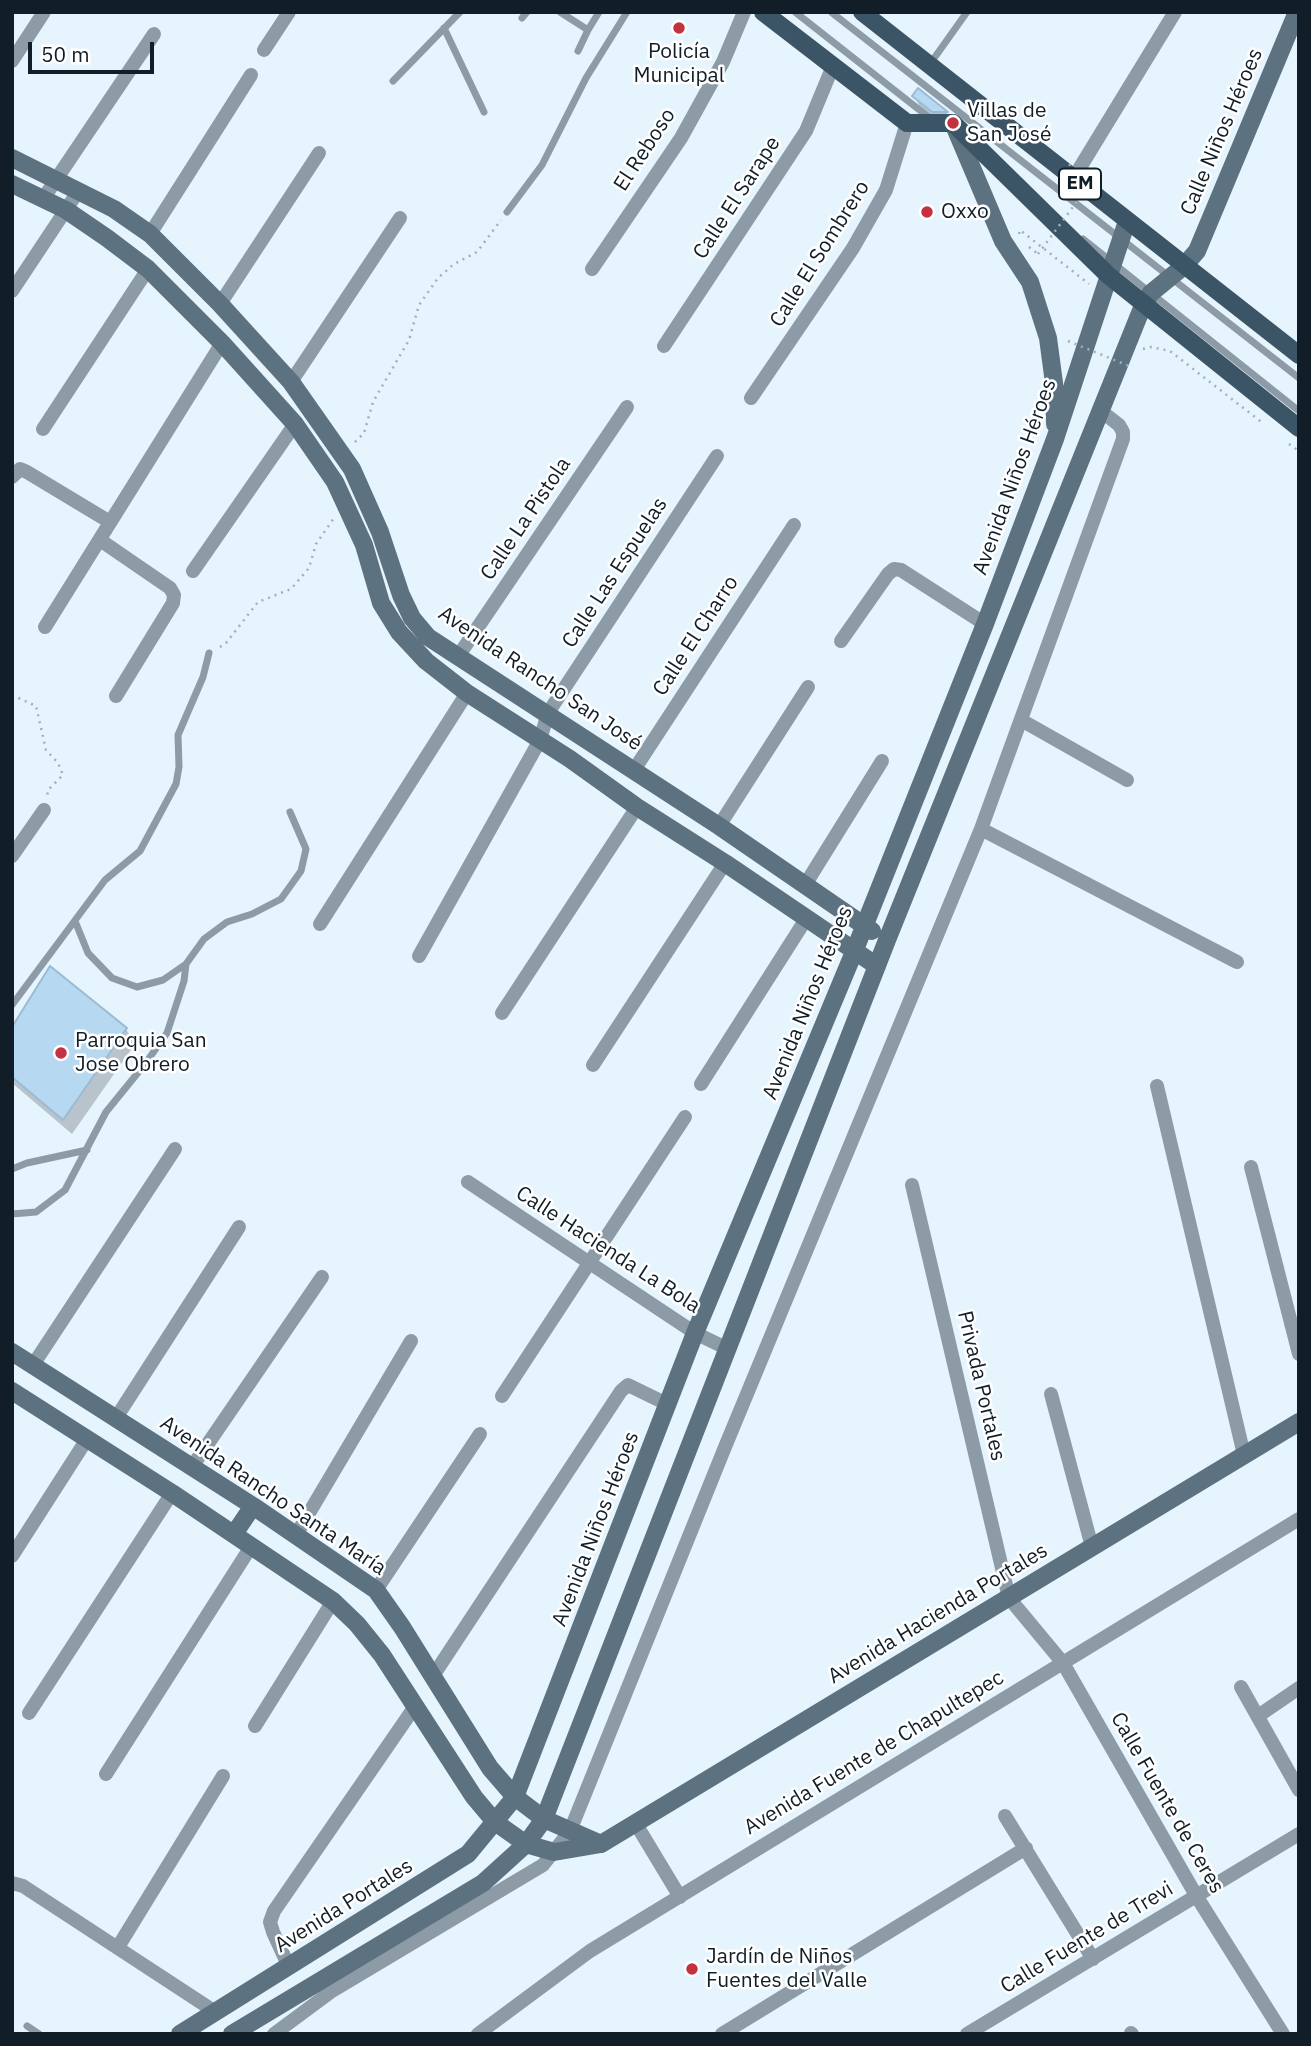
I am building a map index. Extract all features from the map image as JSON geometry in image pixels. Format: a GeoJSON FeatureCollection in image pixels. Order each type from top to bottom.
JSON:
{"type":"FeatureCollection","features":[{"type":"Feature","properties":{"kind":"main road"},"geometry":{"type":"LineString","coordinates":[[763,12],[907,123],[953,123],[1003,240],[1030,282],[1048,338],[1054,383],[1055,439]]}},
{"type":"Feature","properties":{"kind":"main road","name":"EM"},"geometry":{"type":"LineString","coordinates":[[862,12],[1070,171],[1127,221],[1299,355]]}},
{"type":"Feature","properties":{"kind":"main road","name":"Calle Niños Héroes"},"geometry":{"type":"LineString","coordinates":[[1184,266],[1196,251],[1297,12]]}},
{"type":"Feature","properties":{"kind":"main road","name":"EM"},"geometry":{"type":"LineString","coordinates":[[953,123],[1111,269],[1148,298],[1294,436]]}},
{"type":"Feature","properties":{"kind":"main road","name":"Avenida Rancho San José"},"geometry":{"type":"LineString","coordinates":[[12,158],[114,209],[150,234],[220,304],[291,382],[352,469],[380,533],[401,595],[412,618],[428,636],[719,825],[887,940]]}},
{"type":"Feature","properties":{"kind":"main road"},"geometry":{"type":"LineString","coordinates":[[12,184],[66,210],[148,269],[222,343],[295,424],[335,482],[364,545],[382,603],[399,632],[426,662],[467,693],[877,966]]}},
{"type":"Feature","properties":{"kind":"main road","name":"Avenida Niños Héroes"},"geometry":{"type":"LineString","coordinates":[[515,1797],[695,1333],[865,926],[985,624],[1055,439],[1127,221]]}},
{"type":"Feature","properties":{"kind":"main road"},"geometry":{"type":"LineString","coordinates":[[232,2034],[483,1883],[526,1844],[544,1819],[887,940],[1101,411],[1148,298],[1184,266]]}},
{"type":"Feature","properties":{"kind":"main road","name":"Avenida Rancho Santa María"},"geometry":{"type":"LineString","coordinates":[[12,1352],[253,1506],[376,1590],[491,1768],[515,1797],[544,1819]]}},
{"type":"Feature","properties":{"kind":"main road"},"geometry":{"type":"LineString","coordinates":[[12,1391],[252,1545],[333,1601],[357,1624],[382,1655],[474,1797],[495,1822],[526,1844]]}},
{"type":"Feature","properties":{"kind":"main road","name":"Avenida Hacienda Portales"},"geometry":{"type":"LineString","coordinates":[[526,1844],[554,1852],[601,1844],[1299,1422]]}},
{"type":"Feature","properties":{"kind":"main road"},"geometry":{"type":"LineString","coordinates":[[201,1512],[218,1484]]}},
{"type":"Feature","properties":{"kind":"main road"},"geometry":{"type":"LineString","coordinates":[[234,1534],[253,1506]]}},
{"type":"Feature","properties":{"kind":"main road","name":"Avenida Portales"},"geometry":{"type":"LineString","coordinates":[[180,2034],[468,1854],[515,1797]]}},
{"type":"Feature","properties":{"kind":"main road"},"geometry":{"type":"LineString","coordinates":[[544,1819],[601,1844]]}},
{"type":"Feature","properties":{"kind":"street"},"geometry":{"type":"LineString","coordinates":[[12,61],[44,12]]}},
{"type":"Feature","properties":{"kind":"street"},"geometry":{"type":"LineString","coordinates":[[264,50],[289,12]]}},
{"type":"Feature","properties":{"kind":"street","name":"El Reboso"},"geometry":{"type":"LineString","coordinates":[[592,269],[681,138],[723,62],[744,12]]}},
{"type":"Feature","properties":{"kind":"street"},"geometry":{"type":"LineString","coordinates":[[1070,171],[1175,12]]}},
{"type":"Feature","properties":{"kind":"street"},"geometry":{"type":"LineString","coordinates":[[43,199],[153,34]]}},
{"type":"Feature","properties":{"kind":"street","name":"Calle El Sarape"},"geometry":{"type":"LineString","coordinates":[[664,346],[806,131],[833,66]]}},
{"type":"Feature","properties":{"kind":"street"},"geometry":{"type":"LineString","coordinates":[[150,234],[251,75]]}},
{"type":"Feature","properties":{"kind":"street","name":"Calle El Sombrero"},"geometry":{"type":"LineString","coordinates":[[751,398],[853,248],[886,190],[907,123]]}},
{"type":"Feature","properties":{"kind":"street"},"geometry":{"type":"LineString","coordinates":[[220,304],[319,153]]}},
{"type":"Feature","properties":{"kind":"street"},"geometry":{"type":"LineString","coordinates":[[12,290],[79,190]]}},
{"type":"Feature","properties":{"kind":"street"},"geometry":{"type":"LineString","coordinates":[[291,382],[400,218]]}},
{"type":"Feature","properties":{"kind":"street"},"geometry":{"type":"LineString","coordinates":[[43,429],[148,269]]}},
{"type":"Feature","properties":{"kind":"street"},"geometry":{"type":"LineString","coordinates":[[45,627],[222,343]]}},
{"type":"Feature","properties":{"kind":"street","name":"Calle La Pistola"},"geometry":{"type":"LineString","coordinates":[[459,655],[627,407]]}},
{"type":"Feature","properties":{"kind":"street"},"geometry":{"type":"LineString","coordinates":[[274,2034],[332,1991],[543,1865],[570,1831],[730,1434],[981,829],[1123,439],[1119,425],[1101,411]]}},
{"type":"Feature","properties":{"kind":"street"},"geometry":{"type":"LineString","coordinates":[[194,571],[295,424]]}},
{"type":"Feature","properties":{"kind":"street","name":"Calle Las Espuelas"},"geometry":{"type":"LineString","coordinates":[[419,956],[540,740],[548,713],[717,456]]}},
{"type":"Feature","properties":{"kind":"street"},"geometry":{"type":"LineString","coordinates":[[16,473],[110,522]]}},
{"type":"Feature","properties":{"kind":"street","name":"Calle El Charro"},"geometry":{"type":"LineString","coordinates":[[634,770],[794,525]]}},
{"type":"Feature","properties":{"kind":"street"},"geometry":{"type":"LineString","coordinates":[[100,540],[170,588],[174,595],[173,603],[116,696]]}},
{"type":"Feature","properties":{"kind":"street"},"geometry":{"type":"LineString","coordinates":[[841,641],[894,569],[901,570],[985,624]]}},
{"type":"Feature","properties":{"kind":"street"},"geometry":{"type":"LineString","coordinates":[[719,825],[808,687]]}},
{"type":"Feature","properties":{"kind":"street"},"geometry":{"type":"LineString","coordinates":[[320,924],[467,693]]}},
{"type":"Feature","properties":{"kind":"street"},"geometry":{"type":"LineString","coordinates":[[1021,720],[1127,780]]}},
{"type":"Feature","properties":{"kind":"street"},"geometry":{"type":"LineString","coordinates":[[804,885],[882,761]]}},
{"type":"Feature","properties":{"kind":"street"},"geometry":{"type":"LineString","coordinates":[[502,1013],[637,807]]}},
{"type":"Feature","properties":{"kind":"street"},"geometry":{"type":"LineString","coordinates":[[12,856],[44,810]]}},
{"type":"Feature","properties":{"kind":"street"},"geometry":{"type":"LineString","coordinates":[[981,829],[1237,962]]}},
{"type":"Feature","properties":{"kind":"street"},"geometry":{"type":"LineString","coordinates":[[593,1065],[725,863]]}},
{"type":"Feature","properties":{"kind":"street"},"geometry":{"type":"LineString","coordinates":[[701,1084],[806,919]]}},
{"type":"Feature","properties":{"kind":"street"},"geometry":{"type":"LineString","coordinates":[[1157,1086],[1244,1455]]}},
{"type":"Feature","properties":{"kind":"street"},"geometry":{"type":"LineString","coordinates":[[502,1396],[685,1117]]}},
{"type":"Feature","properties":{"kind":"street"},"geometry":{"type":"LineString","coordinates":[[33,1365],[174,1149]]}},
{"type":"Feature","properties":{"kind":"street"},"geometry":{"type":"LineString","coordinates":[[1251,1167],[1299,1354]]}},
{"type":"Feature","properties":{"kind":"street","name":"Calle Hacienda La Bola"},"geometry":{"type":"LineString","coordinates":[[468,1182],[695,1333],[727,1349]]}},
{"type":"Feature","properties":{"kind":"street","name":"Privada Portales"},"geometry":{"type":"LineString","coordinates":[[912,1185],[1009,1598]]}},
{"type":"Feature","properties":{"kind":"street"},"geometry":{"type":"LineString","coordinates":[[116,1418],[239,1227]]}},
{"type":"Feature","properties":{"kind":"street"},"geometry":{"type":"LineString","coordinates":[[192,1468],[322,1277]]}},
{"type":"Feature","properties":{"kind":"street"},"geometry":{"type":"LineString","coordinates":[[296,1535],[411,1341]]}},
{"type":"Feature","properties":{"kind":"street"},"geometry":{"type":"LineString","coordinates":[[433,1676],[621,1391],[628,1385],[668,1405]]}},
{"type":"Feature","properties":{"kind":"street"},"geometry":{"type":"LineString","coordinates":[[1051,1394],[1092,1547]]}},
{"type":"Feature","properties":{"kind":"street"},"geometry":{"type":"LineString","coordinates":[[376,1590],[480,1434]]}},
{"type":"Feature","properties":{"kind":"street"},"geometry":{"type":"LineString","coordinates":[[12,1556],[87,1439]]}},
{"type":"Feature","properties":{"kind":"street"},"geometry":{"type":"LineString","coordinates":[[29,1713],[172,1493]]}},
{"type":"Feature","properties":{"kind":"street","name":"Avenida Fuente de Chapultepec"},"geometry":{"type":"LineString","coordinates":[[478,2034],[590,1951],[1299,1519]]}},
{"type":"Feature","properties":{"kind":"street"},"geometry":{"type":"LineString","coordinates":[[106,1774],[252,1545]]}},
{"type":"Feature","properties":{"kind":"street","name":"Calle Fuente de Ceres"},"geometry":{"type":"LineString","coordinates":[[1009,1598],[1063,1663],[1196,1898],[1283,2034]]}},
{"type":"Feature","properties":{"kind":"street"},"geometry":{"type":"LineString","coordinates":[[255,1727],[333,1601]]}},
{"type":"Feature","properties":{"kind":"street"},"geometry":{"type":"LineString","coordinates":[[1241,1687],[1299,1790]]}},
{"type":"Feature","properties":{"kind":"street"},"geometry":{"type":"LineString","coordinates":[[1258,1716],[1299,1688]]}},
{"type":"Feature","properties":{"kind":"street"},"geometry":{"type":"LineString","coordinates":[[289,1967],[270,1922],[274,1910],[416,1705]]}},
{"type":"Feature","properties":{"kind":"street"},"geometry":{"type":"LineString","coordinates":[[118,1947],[223,1776]]}},
{"type":"Feature","properties":{"kind":"street"},"geometry":{"type":"LineString","coordinates":[[1005,1816],[1093,1959]]}},
{"type":"Feature","properties":{"kind":"street"},"geometry":{"type":"LineString","coordinates":[[636,1824],[680,1897]]}},
{"type":"Feature","properties":{"kind":"street","name":"Calle Fuente de Trevi"},"geometry":{"type":"LineString","coordinates":[[967,2034],[1299,1834]]}},
{"type":"Feature","properties":{"kind":"street"},"geometry":{"type":"LineString","coordinates":[[729,2032],[1026,1848]]}},
{"type":"Feature","properties":{"kind":"street"},"geometry":{"type":"LineString","coordinates":[[12,1884],[23,1886],[217,2013]]}},
{"type":"Feature","properties":{"kind":"lane"},"geometry":{"type":"LineString","coordinates":[[393,81],[460,12]]}},
{"type":"Feature","properties":{"kind":"lane"},"geometry":{"type":"LineString","coordinates":[[560,12],[588,30]]}},
{"type":"Feature","properties":{"kind":"lane"},"geometry":{"type":"LineString","coordinates":[[578,51],[598,12]]}},
{"type":"Feature","properties":{"kind":"lane"},"geometry":{"type":"LineString","coordinates":[[507,212],[542,165],[586,78],[626,12]]}},
{"type":"Feature","properties":{"kind":"lane"},"geometry":{"type":"LineString","coordinates":[[795,12],[1111,269]]}},
{"type":"Feature","properties":{"kind":"lane"},"geometry":{"type":"LineString","coordinates":[[831,12],[1299,378]]}},
{"type":"Feature","properties":{"kind":"lane"},"geometry":{"type":"LineString","coordinates":[[929,65],[967,12]]}},
{"type":"Feature","properties":{"kind":"lane"},"geometry":{"type":"LineString","coordinates":[[444,28],[484,112]]}},
{"type":"Feature","properties":{"kind":"lane"},"geometry":{"type":"LineString","coordinates":[[1148,298],[1299,411]]}},
{"type":"Feature","properties":{"kind":"lane"},"geometry":{"type":"LineString","coordinates":[[12,1005],[105,880],[140,851],[176,784],[178,735],[203,677],[209,653]]}},
{"type":"Feature","properties":{"kind":"lane"},"geometry":{"type":"LineString","coordinates":[[75,921],[88,954],[112,978],[137,987],[163,980],[186,964],[204,939],[227,922],[252,914],[281,899],[300,872],[306,849],[290,812]]}},
{"type":"Feature","properties":{"kind":"lane"},"geometry":{"type":"LineString","coordinates":[[12,1214],[36,1212],[65,1189],[106,1112],[167,1033],[184,981],[186,964]]}},
{"type":"Feature","properties":{"kind":"lane"},"geometry":{"type":"LineString","coordinates":[[12,1169],[27,1163],[87,1150]]}},
{"type":"Feature","properties":{"kind":"lane"},"geometry":{"type":"LineString","coordinates":[[27,2026],[39,2034]]}},
{"type":"Feature","properties":{"kind":"path"},"geometry":{"type":"LineString","coordinates":[[1038,254],[1093,180],[1070,171]]}},
{"type":"Feature","properties":{"kind":"path"},"geometry":{"type":"LineString","coordinates":[[343,455],[364,433],[373,402],[408,340],[419,305],[438,278],[454,264],[477,252],[507,212]]}},
{"type":"Feature","properties":{"kind":"path"},"geometry":{"type":"LineString","coordinates":[[1018,237],[1020,230],[1091,285]]}},
{"type":"Feature","properties":{"kind":"path"},"geometry":{"type":"LineString","coordinates":[[1068,341],[1128,368],[1131,360]]}},
{"type":"Feature","properties":{"kind":"path"},"geometry":{"type":"LineString","coordinates":[[1140,350],[1150,347],[1170,351],[1269,428]]}},
{"type":"Feature","properties":{"kind":"path"},"geometry":{"type":"LineString","coordinates":[[1294,436],[1299,451]]}},
{"type":"Feature","properties":{"kind":"path"},"geometry":{"type":"LineString","coordinates":[[209,653],[226,643],[258,602],[291,589],[309,568],[316,544],[346,505]]}},
{"type":"Feature","properties":{"kind":"path"},"geometry":{"type":"LineString","coordinates":[[12,695],[36,706],[46,750],[58,763],[63,775],[48,790],[44,810]]}},
{"type":"Feature","properties":{"kind":"building"},"geometry":{"type":"Polygon","coordinates":[[[918,88],[948,112],[932,112],[912,96],[918,88]]]}},
{"type":"Feature","properties":{"kind":"building","name":"Parroquia San Jose Obrero"},"geometry":{"type":"Polygon","coordinates":[[[50,966],[127,1028],[63,1120],[12,1077],[12,1027],[50,966]]]}},
{"type":"Feature","properties":{"kind":"place","name":"Policía Municipal"},"geometry":{"type":"Point","coordinates":[679,28]}},
{"type":"Feature","properties":{"kind":"place","name":"Villas de San José"},"geometry":{"type":"Point","coordinates":[953,123]}},
{"type":"Feature","properties":{"kind":"place","name":"Oxxo"},"geometry":{"type":"Point","coordinates":[927,212]}},
{"type":"Feature","properties":{"kind":"place","name":"Parroquia San Jose Obrero"},"geometry":{"type":"Point","coordinates":[61,1053]}},
{"type":"Feature","properties":{"kind":"place","name":"Jardín de Niños Fuentes del Valle"},"geometry":{"type":"Point","coordinates":[692,1969]}}]}
